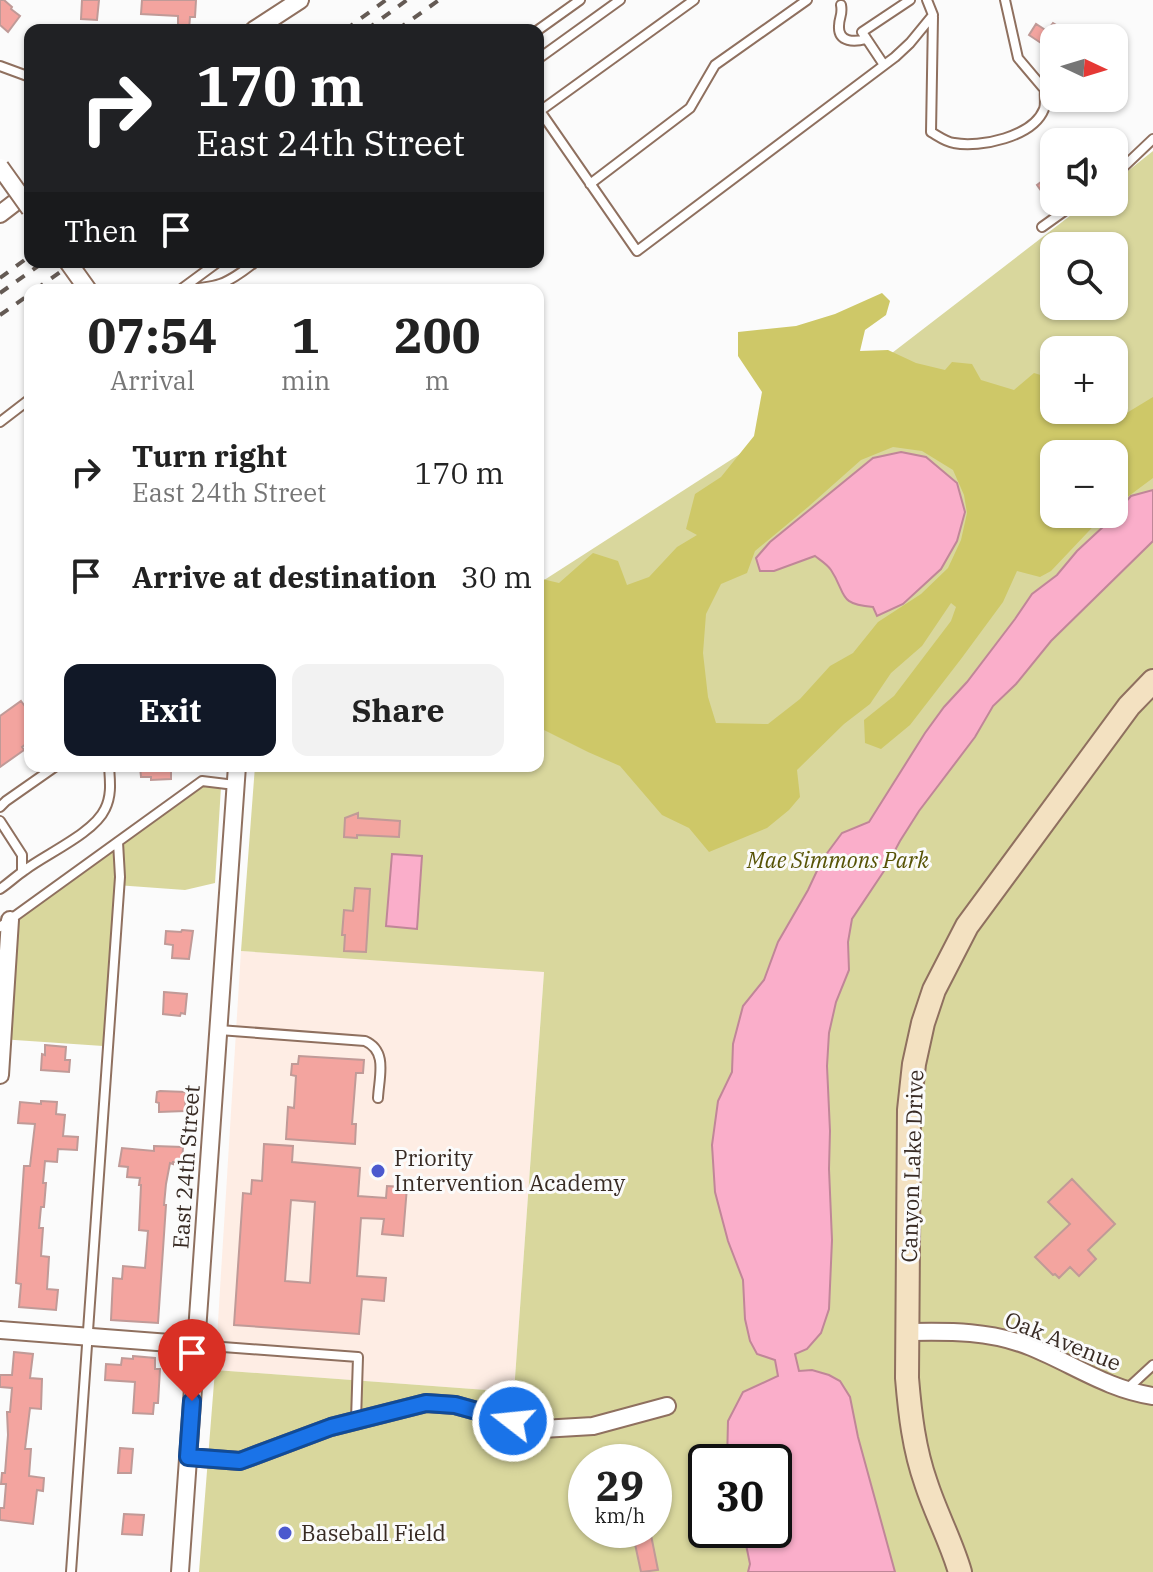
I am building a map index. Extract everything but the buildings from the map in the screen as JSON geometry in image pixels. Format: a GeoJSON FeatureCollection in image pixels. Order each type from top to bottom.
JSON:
{"type":"FeatureCollection","features":[{"type":"Feature","properties":{"kind":"street"},"geometry":{"type":"LineString","coordinates":[[263,24],[300,0]]}},
{"type":"Feature","properties":{"kind":"street"},"geometry":{"type":"LineString","coordinates":[[0,167],[24,201]]}},
{"type":"Feature","properties":{"kind":"street"},"geometry":{"type":"LineString","coordinates":[[0,214],[24,196]]}},
{"type":"Feature","properties":{"kind":"street","name":"Canyon Lake Drive"},"geometry":{"type":"LineString","coordinates":[[960,1572],[927,1487],[910,1419],[907,1378],[909,1110],[914,1064],[934,990],[967,926],[1129,706],[1153,681]]}},
{"type":"Feature","properties":{"kind":"street","name":"East 24th Street"},"geometry":{"type":"LineString","coordinates":[[180,1572],[236,772]]}},
{"type":"Feature","properties":{"kind":"street"},"geometry":{"type":"LineString","coordinates":[[0,1075],[5,924]]}},
{"type":"Feature","properties":{"kind":"street"},"geometry":{"type":"LineString","coordinates":[[0,1330],[196,1345]]}},
{"type":"Feature","properties":{"kind":"street","name":"Oak Avenue"},"geometry":{"type":"LineString","coordinates":[[908,1332],[966,1331],[1000,1337],[1031,1347],[1085,1374],[1153,1396]]}},
{"type":"Feature","properties":{"kind":"street"},"geometry":{"type":"LineString","coordinates":[[188,1457],[240,1461],[331,1427],[426,1403],[455,1405],[542,1429],[593,1426],[667,1406]]}},
{"type":"Feature","properties":{"kind":"lane"},"geometry":{"type":"LineString","coordinates":[[544,26],[580,0]]}},
{"type":"Feature","properties":{"kind":"lane"},"geometry":{"type":"LineString","coordinates":[[544,55],[620,0]]}},
{"type":"Feature","properties":{"kind":"lane"},"geometry":{"type":"LineString","coordinates":[[544,108],[694,0]]}},
{"type":"Feature","properties":{"kind":"lane"},"geometry":{"type":"LineString","coordinates":[[590,184],[690,108],[715,65],[807,0]]}},
{"type":"Feature","properties":{"kind":"lane"},"geometry":{"type":"LineString","coordinates":[[884,65],[862,32],[910,0]]}},
{"type":"Feature","properties":{"kind":"lane"},"geometry":{"type":"LineString","coordinates":[[927,0],[933,15],[931,132],[951,143],[981,144],[1013,136],[1032,125],[1044,109],[1045,90],[1018,58],[1005,0]]}},
{"type":"Feature","properties":{"kind":"lane"},"geometry":{"type":"LineString","coordinates":[[842,2],[843,14],[838,24],[840,33],[846,40],[854,42],[866,39]]}},
{"type":"Feature","properties":{"kind":"lane"},"geometry":{"type":"LineString","coordinates":[[544,117],[637,251],[884,65],[910,43],[933,15]]}},
{"type":"Feature","properties":{"kind":"lane"},"geometry":{"type":"LineString","coordinates":[[0,66],[24,75]]}},
{"type":"Feature","properties":{"kind":"lane"},"geometry":{"type":"LineString","coordinates":[[1128,163],[1153,139]]}},
{"type":"Feature","properties":{"kind":"lane"},"geometry":{"type":"LineString","coordinates":[[1042,227],[1057,216]]}},
{"type":"Feature","properties":{"kind":"lane"},"geometry":{"type":"LineString","coordinates":[[187,284],[210,268]]}},
{"type":"Feature","properties":{"kind":"lane"},"geometry":{"type":"LineString","coordinates":[[221,284],[247,268]]}},
{"type":"Feature","properties":{"kind":"lane"},"geometry":{"type":"LineString","coordinates":[[0,422],[24,404]]}},
{"type":"Feature","properties":{"kind":"lane"},"geometry":{"type":"LineString","coordinates":[[0,807],[47,772]]}},
{"type":"Feature","properties":{"kind":"lane"},"geometry":{"type":"LineString","coordinates":[[0,889],[100,818],[111,791],[109,772]]}},
{"type":"Feature","properties":{"kind":"lane"},"geometry":{"type":"LineString","coordinates":[[5,924],[202,781],[235,785]]}},
{"type":"Feature","properties":{"kind":"lane"},"geometry":{"type":"LineString","coordinates":[[0,821],[22,855],[22,871]]}},
{"type":"Feature","properties":{"kind":"lane"},"geometry":{"type":"LineString","coordinates":[[71,1572],[120,877],[118,842]]}},
{"type":"Feature","properties":{"kind":"lane"},"geometry":{"type":"LineString","coordinates":[[218,1030],[370,1043],[380,1055],[378,1098]]}},
{"type":"Feature","properties":{"kind":"lane"},"geometry":{"type":"LineString","coordinates":[[196,1345],[358,1357],[356,1421]]}},
{"type":"Feature","properties":{"kind":"lane"},"geometry":{"type":"LineString","coordinates":[[1127,1390],[1153,1365]]}},
{"type":"Feature","properties":{"kind":"shaded area"},"geometry":{"type":"Polygon","coordinates":[[[882,293],[890,301],[886,315],[865,330],[860,351],[888,350],[916,363],[945,370],[952,362],[972,364],[981,380],[1014,390],[1034,373],[1040,375],[1040,424],[1128,424],[1128,412],[1153,397],[1153,478],[1128,497],[1128,440],[1040,440],[1040,528],[1092,528],[1051,571],[1040,577],[1017,571],[1003,602],[910,725],[881,749],[865,743],[864,720],[894,696],[951,621],[956,607],[951,603],[922,646],[891,673],[870,704],[844,724],[797,770],[800,797],[789,810],[767,828],[709,852],[689,828],[662,815],[620,766],[544,730],[544,579],[559,583],[593,553],[618,561],[627,585],[649,577],[677,547],[697,535],[686,529],[695,494],[721,477],[754,436],[762,392],[738,356],[738,332],[796,326],[835,314],[882,293]],[[893,447],[861,460],[755,551],[747,573],[721,584],[706,614],[703,653],[708,697],[716,723],[768,724],[800,699],[830,666],[853,653],[878,622],[921,594],[948,568],[961,540],[967,513],[964,495],[953,470],[922,451],[893,447]]]}},
{"type":"Feature","properties":{"kind":"shaded area"},"geometry":{"type":"Polygon","coordinates":[[[901,452],[926,457],[957,483],[965,512],[957,541],[941,569],[903,604],[877,616],[873,607],[848,600],[829,568],[815,556],[774,571],[760,571],[756,558],[770,542],[873,458],[901,452]]]}},
{"type":"Feature","properties":{"kind":"shaded area"},"geometry":{"type":"Polygon","coordinates":[[[1153,490],[1153,541],[1051,641],[1016,684],[993,706],[975,737],[919,811],[852,919],[848,942],[849,970],[836,1002],[829,1033],[827,1066],[832,1240],[829,1309],[821,1333],[807,1349],[795,1354],[799,1371],[812,1370],[829,1375],[840,1381],[850,1397],[895,1572],[748,1572],[750,1564],[747,1548],[792,1548],[792,1444],[727,1444],[728,1421],[743,1392],[778,1376],[775,1360],[757,1354],[750,1341],[745,1319],[743,1280],[728,1241],[715,1192],[712,1145],[718,1101],[732,1072],[733,1044],[743,1006],[764,980],[778,942],[822,860],[842,833],[869,822],[925,733],[1032,594],[1057,575],[1102,528],[1128,528],[1128,499],[1153,490]]]}},
{"type":"Feature","properties":{"kind":"shaded area"},"geometry":{"type":"Polygon","coordinates":[[[392,854],[422,856],[417,929],[386,926],[392,854]]]}},
{"type":"Feature","properties":{"kind":"shaded area","name":"Priority Intervention Academy"},"geometry":{"type":"Polygon","coordinates":[[[241,951],[544,971],[514,1392],[215,1370],[241,951]]]}},
{"type":"Feature","properties":{"kind":"green space","name":"Mae Simmons Park"},"geometry":{"type":"Polygon","coordinates":[[[1153,151],[1153,1572],[199,1572],[215,1370],[514,1392],[544,972],[241,951],[255,772],[544,772],[544,580],[866,373],[1040,239],[1040,320],[1128,320],[1128,232],[1049,232],[1070,216],[1128,216],[1128,171],[1153,151]]]}},
{"type":"Feature","properties":{"kind":"green space"},"geometry":{"type":"Polygon","coordinates":[[[200,786],[221,787],[215,883],[185,890],[116,885],[103,1046],[0,1039],[0,931],[200,786]]]}},
{"type":"Feature","properties":{"kind":"railway"},"geometry":{"type":"LineString","coordinates":[[353,24],[386,0]]}},
{"type":"Feature","properties":{"kind":"railway"},"geometry":{"type":"LineString","coordinates":[[374,24],[407,0]]}},
{"type":"Feature","properties":{"kind":"railway"},"geometry":{"type":"LineString","coordinates":[[405,24],[439,0]]}},
{"type":"Feature","properties":{"kind":"railway"},"geometry":{"type":"LineString","coordinates":[[0,278],[24,260]]}},
{"type":"Feature","properties":{"kind":"railway"},"geometry":{"type":"LineString","coordinates":[[0,293],[35,268]]}},
{"type":"Feature","properties":{"kind":"railway"},"geometry":{"type":"LineString","coordinates":[[43,284],[66,268]]}},
{"type":"Feature","properties":{"kind":"railway"},"geometry":{"type":"LineString","coordinates":[[0,315],[24,298]]}},
{"type":"Feature","properties":{"kind":"place","name":"Priority Intervention Academy"},"geometry":{"type":"Point","coordinates":[378,1171]}},
{"type":"Feature","properties":{"kind":"place","name":"Baseball Field"},"geometry":{"type":"Point","coordinates":[285,1533]}},
{"type":"Feature","properties":{"kind":"route"},"geometry":{"type":"LineString","coordinates":[[192,1401],[188,1457],[240,1461],[331,1427],[426,1403],[455,1405],[513,1421]]}}]}
